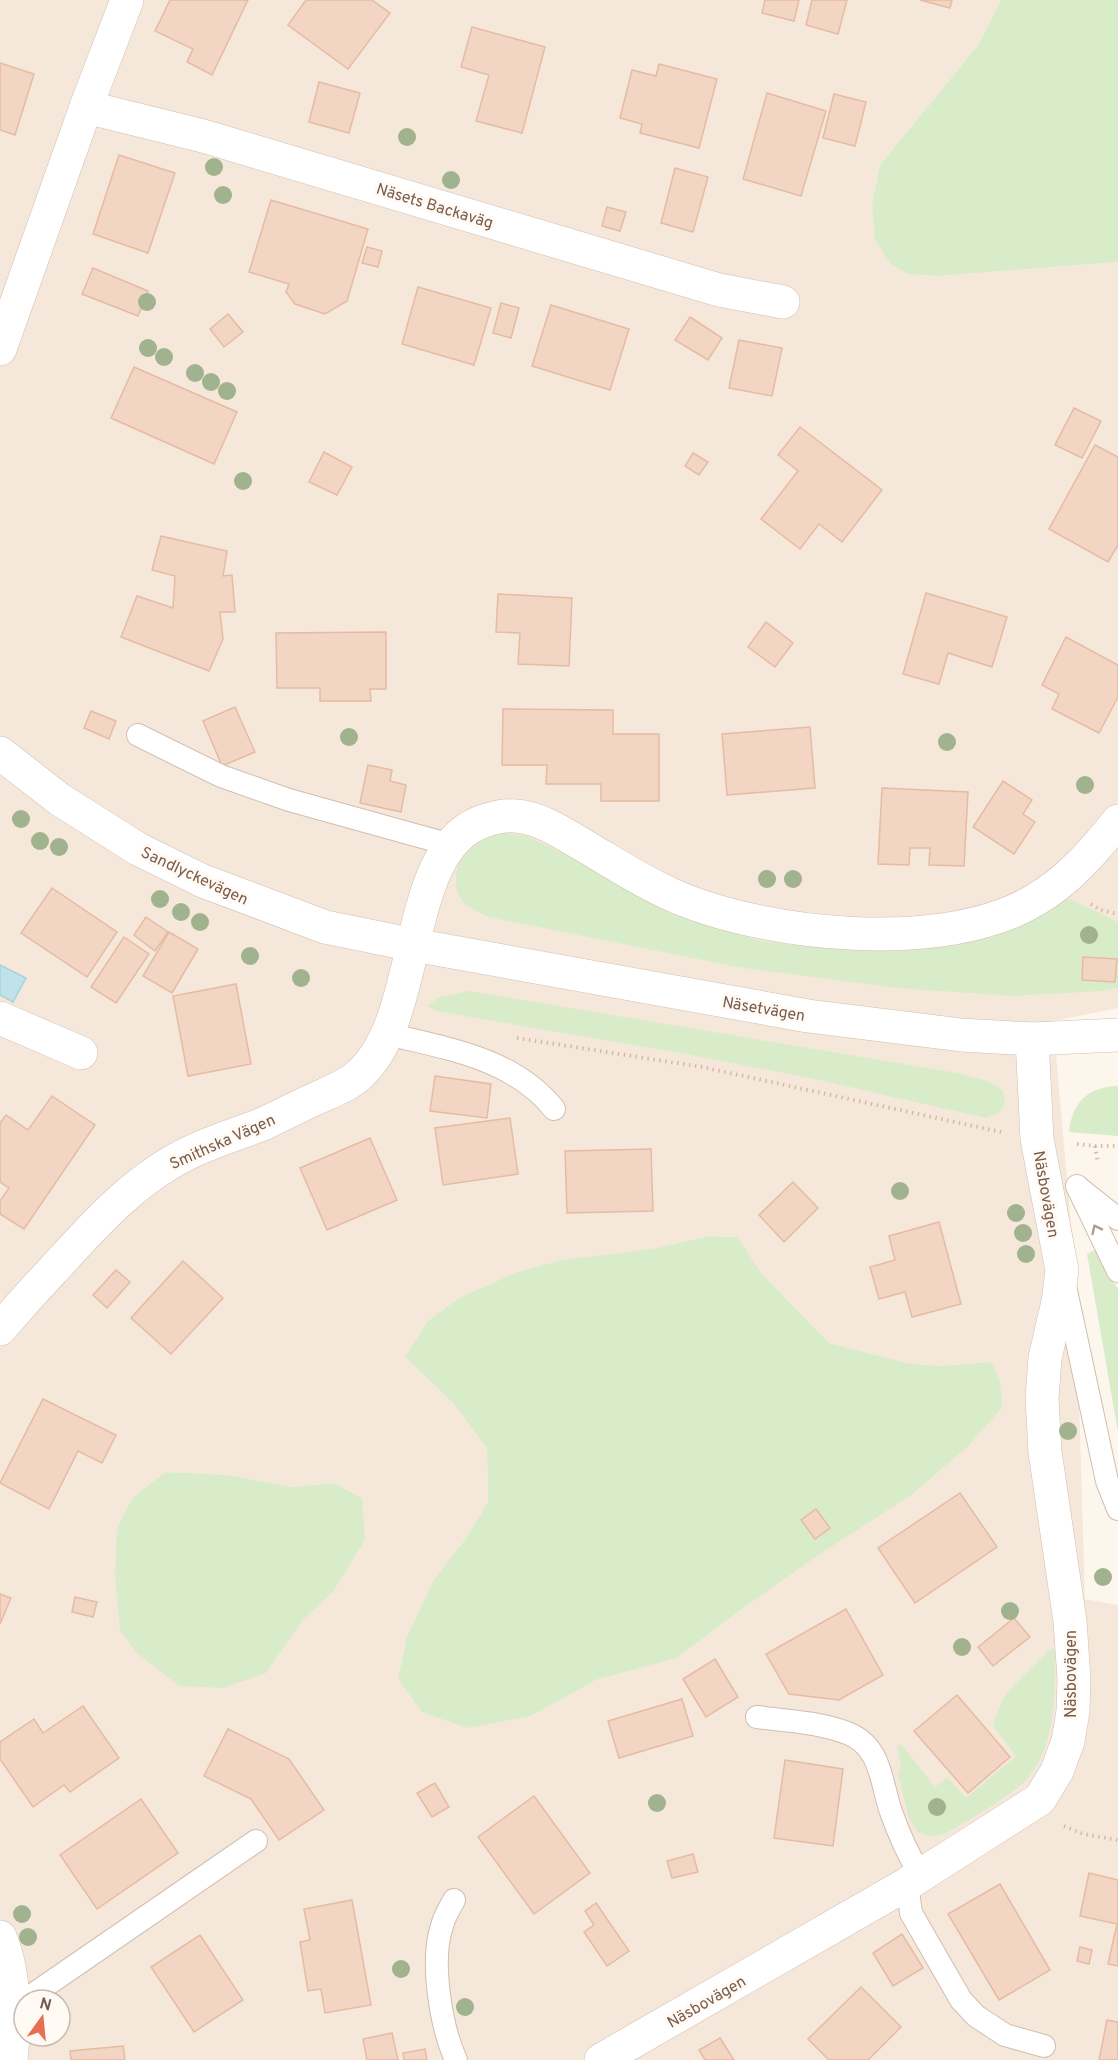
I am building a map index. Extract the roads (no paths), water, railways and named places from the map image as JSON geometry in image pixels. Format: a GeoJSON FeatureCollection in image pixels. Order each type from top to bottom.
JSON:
{"type":"FeatureCollection","features":[{"type":"Feature","properties":{"kind":"street"},"geometry":{"type":"LineString","coordinates":[[0,349],[86,107],[127,0]]}},
{"type":"Feature","properties":{"kind":"street","name":"Näsets Backaväg"},"geometry":{"type":"LineString","coordinates":[[86,107],[203,136],[719,290],[783,302]]}},
{"type":"Feature","properties":{"kind":"street","name":"Sandlyckevägen"},"geometry":{"type":"LineString","coordinates":[[0,753],[59,799],[138,849],[203,881],[325,927],[414,945]]}},
{"type":"Feature","properties":{"kind":"street"},"geometry":{"type":"LineString","coordinates":[[450,844],[458,834],[485,820],[513,815],[552,827],[649,883],[673,895],[717,911],[810,931],[914,933],[958,928],[995,918],[1033,902],[1064,880],[1118,821]]}},
{"type":"Feature","properties":{"kind":"street","name":"Smithska Vägen"},"geometry":{"type":"LineString","coordinates":[[0,1329],[126,1193],[160,1168],[194,1150],[263,1123],[342,1086],[360,1074],[382,1046],[395,1018],[425,897],[441,858],[450,844]]}},
{"type":"Feature","properties":{"kind":"street","name":"Näsetvägen"},"geometry":{"type":"LineString","coordinates":[[414,945],[808,1016],[961,1035],[1032,1039],[1118,1035]]}},
{"type":"Feature","properties":{"kind":"street"},"geometry":{"type":"LineString","coordinates":[[0,1018],[81,1053]]}},
{"type":"Feature","properties":{"kind":"street","name":"Näsbovägen"},"geometry":{"type":"LineString","coordinates":[[602,2060],[914,1880],[1040,1799],[1057,1771],[1068,1741],[1073,1711],[1074,1679],[1070,1621],[1045,1452],[1042,1398],[1045,1358],[1058,1302],[1062,1270],[1061,1186],[1037,1139],[1032,1039]]}},
{"type":"Feature","properties":{"kind":"street"},"geometry":{"type":"LineString","coordinates":[[0,1937],[14,1988]]}},
{"type":"Feature","properties":{"kind":"lane"},"geometry":{"type":"LineString","coordinates":[[138,735],[221,776],[243,784],[289,800],[450,844]]}},
{"type":"Feature","properties":{"kind":"lane"},"geometry":{"type":"LineString","coordinates":[[388,1034],[461,1052],[500,1066],[526,1081],[554,1109]]}},
{"type":"Feature","properties":{"kind":"lane"},"geometry":{"type":"LineString","coordinates":[[1061,1186],[1118,1219]]}},
{"type":"Feature","properties":{"kind":"lane"},"geometry":{"type":"LineString","coordinates":[[1061,1186],[1118,1271]]}},
{"type":"Feature","properties":{"kind":"lane"},"geometry":{"type":"LineString","coordinates":[[1062,1270],[1107,1481],[1118,1509]]}},
{"type":"Feature","properties":{"kind":"lane"},"geometry":{"type":"LineString","coordinates":[[757,1717],[821,1726],[849,1733],[867,1745],[879,1764],[890,1808],[910,1858],[914,1880],[911,1913],[961,2000],[976,2016],[1005,2036],[1044,2046]]}},
{"type":"Feature","properties":{"kind":"lane"},"geometry":{"type":"LineString","coordinates":[[43,1988],[256,1841]]}},
{"type":"Feature","properties":{"kind":"lane"},"geometry":{"type":"LineString","coordinates":[[454,1900],[442,1926],[437,1953],[439,1998],[451,2049],[456,2060]]}},
{"type":"Feature","properties":{"kind":"water"},"geometry":{"type":"Polygon","coordinates":[[[0,965],[26,978],[13,1002],[0,995],[0,965]]]}}]}
